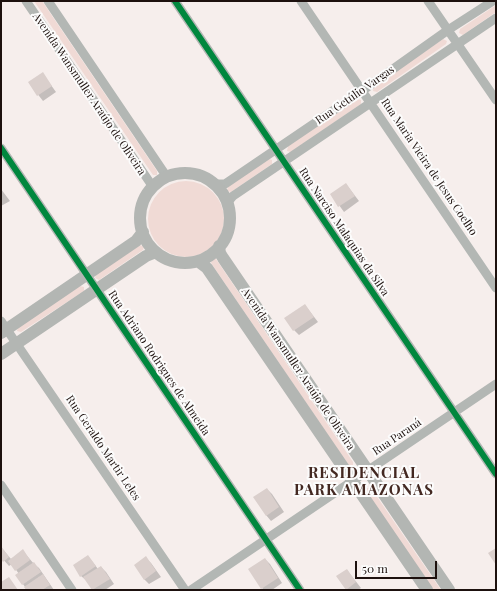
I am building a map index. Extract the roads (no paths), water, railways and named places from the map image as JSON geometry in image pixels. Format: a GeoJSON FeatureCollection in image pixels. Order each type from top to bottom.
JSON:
{"type":"FeatureCollection","features":[{"type":"Feature","properties":{"kind":"street","name":"Avenida Wansmuller Araújo de Oliveira"},"geometry":{"type":"LineString","coordinates":[[26,1],[153,187]]}},
{"type":"Feature","properties":{"kind":"street","name":"Avenida Wansmuller Araújo de Oliveira"},"geometry":{"type":"LineString","coordinates":[[48,1],[167,177]]}},
{"type":"Feature","properties":{"kind":"street","name":"Rua Narciso Malaquias da Silva"},"geometry":{"type":"LineString","coordinates":[[175,1],[496,474]]}},
{"type":"Feature","properties":{"kind":"street","name":"Rua Maria Vieira de Jesus Coelho"},"geometry":{"type":"LineString","coordinates":[[301,1],[496,288]]}},
{"type":"Feature","properties":{"kind":"street"},"geometry":{"type":"LineString","coordinates":[[428,1],[496,100]]}},
{"type":"Feature","properties":{"kind":"street","name":"Rua Getúlio Vargas"},"geometry":{"type":"LineString","coordinates":[[215,184],[224,184],[362,91],[448,30],[493,1]]}},
{"type":"Feature","properties":{"kind":"street","name":"Rua Getúlio Vargas"},"geometry":{"type":"LineString","coordinates":[[227,203],[233,196],[496,18]]}},
{"type":"Feature","properties":{"kind":"street","name":"Rua Adriano Rodrigues de Almeida"},"geometry":{"type":"LineString","coordinates":[[1,148],[300,590]]}},
{"type":"Feature","properties":{"kind":"street","name":"Avenida Wansmuller Araújo de Oliveira"},"geometry":{"type":"LineString","coordinates":[[215,184],[204,177],[179,173],[167,177],[153,187],[145,197],[141,210],[140,222],[148,244],[165,259],[178,263],[199,262],[207,268],[427,590]]}},
{"type":"Feature","properties":{"kind":"street"},"geometry":{"type":"LineString","coordinates":[[199,262],[216,251],[225,240],[230,226],[230,212],[227,203],[221,190],[215,184]]}},
{"type":"Feature","properties":{"kind":"street"},"geometry":{"type":"LineString","coordinates":[[3,327],[136,241],[143,232]]}},
{"type":"Feature","properties":{"kind":"street","name":"Avenida Wansmuller Araújo de Oliveira"},"geometry":{"type":"LineString","coordinates":[[219,246],[220,253],[223,258],[449,590]]}},
{"type":"Feature","properties":{"kind":"street"},"geometry":{"type":"LineString","coordinates":[[1,354],[146,256],[156,252]]}},
{"type":"Feature","properties":{"kind":"street","name":"Rua Geraldo Martir Leles"},"geometry":{"type":"LineString","coordinates":[[3,327],[16,343],[185,590]]}},
{"type":"Feature","properties":{"kind":"street","name":"Rua Paraná"},"geometry":{"type":"LineString","coordinates":[[191,590],[496,384]]}},
{"type":"Feature","properties":{"kind":"street"},"geometry":{"type":"LineString","coordinates":[[1,485],[72,590]]}},
{"type":"Feature","properties":{"kind":"district","name":"RESIDENCIAL PARK AMAZONAS"},"geometry":{"type":"Point","coordinates":[364,482]}}]}
